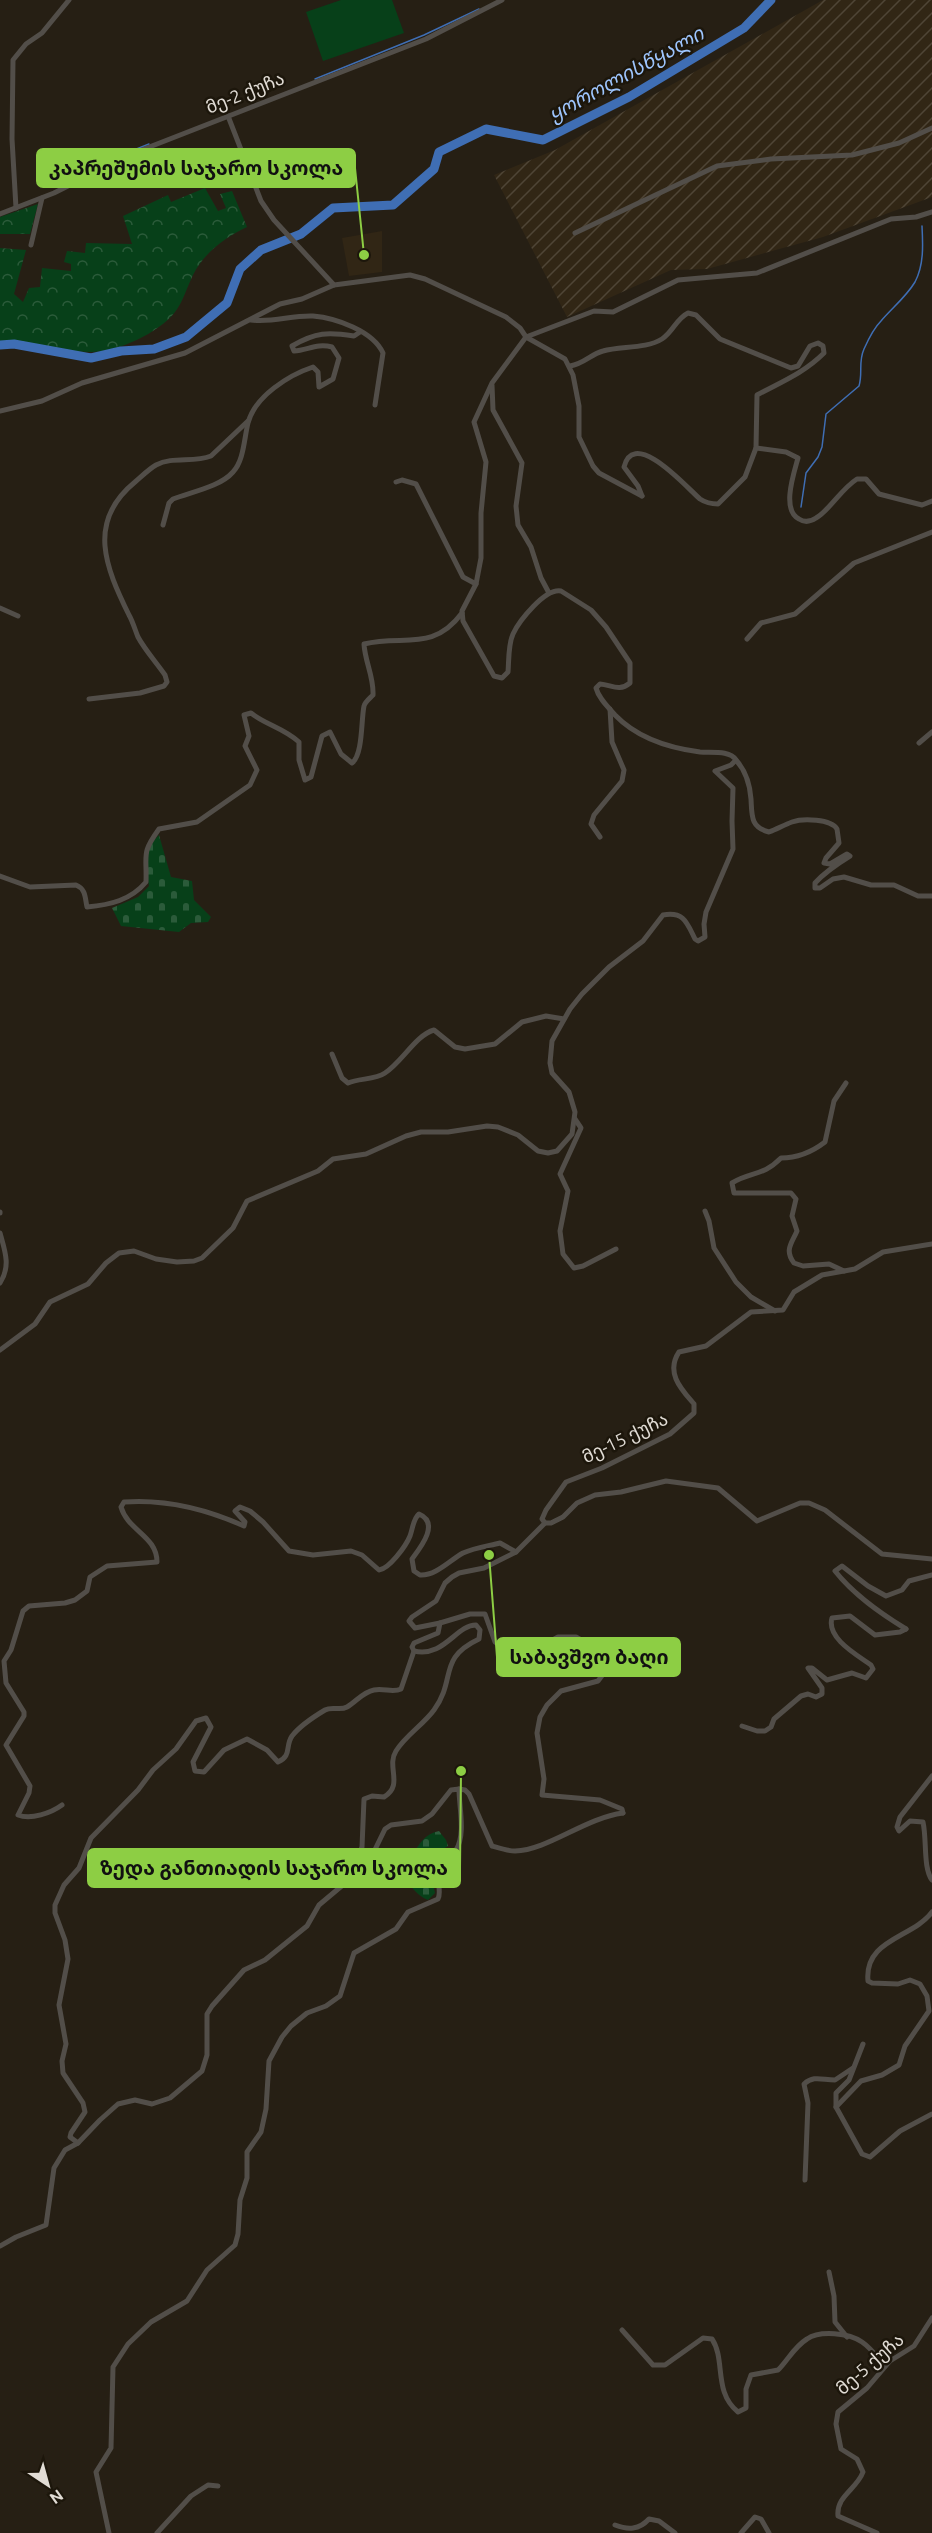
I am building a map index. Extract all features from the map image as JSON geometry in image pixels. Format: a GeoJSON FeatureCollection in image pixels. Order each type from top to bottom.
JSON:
{"type":"FeatureCollection","features":[{"type":"Feature","properties":{"kind":"street"},"geometry":{"type":"LineString","coordinates":[[16,208],[12,139],[13,60],[26,44],[42,33],[69,0]]}},
{"type":"Feature","properties":{"kind":"street","name":"მე-2 ქუჩა"},"geometry":{"type":"LineString","coordinates":[[0,214],[42,198],[134,153],[426,39],[502,0]]}},
{"type":"Feature","properties":{"kind":"street"},"geometry":{"type":"LineString","coordinates":[[228,116],[261,201],[300,250],[334,285]]}},
{"type":"Feature","properties":{"kind":"street"},"geometry":{"type":"LineString","coordinates":[[575,233],[717,166],[771,159],[852,155],[899,143],[932,128]]}},
{"type":"Feature","properties":{"kind":"street"},"geometry":{"type":"LineString","coordinates":[[31,245],[42,198]]}},
{"type":"Feature","properties":{"kind":"street"},"geometry":{"type":"LineString","coordinates":[[0,876],[30,887],[76,885],[84,892],[87,908],[124,900],[137,893],[146,882],[144,859],[147,846],[159,829],[197,822],[250,785],[257,770],[245,746],[249,736],[244,715],[250,713],[261,722],[290,734],[299,742],[299,760],[305,780],[311,777],[322,736],[326,733],[330,732],[341,754],[352,763],[356,760],[364,704],[373,695],[374,682],[364,654],[364,644],[375,641],[423,640],[438,634],[455,621],[462,612],[476,584],[481,558],[481,513],[486,462],[474,422],[492,383],[526,337],[542,333],[594,311],[613,312],[678,280],[738,277],[757,273],[891,219],[932,212]]}},
{"type":"Feature","properties":{"kind":"street"},"geometry":{"type":"LineString","coordinates":[[0,411],[42,401],[82,383],[185,353],[280,304],[302,299],[334,285],[410,275],[425,279],[500,313],[520,328],[526,337],[561,355],[570,366],[579,406],[579,437],[593,466],[608,478],[642,496],[638,486],[624,468],[629,458],[636,454],[645,456],[669,469],[698,498],[708,504],[718,504],[745,477],[756,448],[757,396],[783,383],[824,353],[823,346],[818,343],[810,346],[798,366],[791,368],[720,339],[696,315],[688,313],[679,318],[661,339],[640,346],[599,352],[582,364],[570,366]]}},
{"type":"Feature","properties":{"kind":"street"},"geometry":{"type":"LineString","coordinates":[[250,319],[266,322],[312,316],[331,320],[360,332],[380,346],[383,353],[375,405]]}},
{"type":"Feature","properties":{"kind":"street"},"geometry":{"type":"LineString","coordinates":[[89,699],[140,693],[164,686],[167,682],[165,675],[139,638],[119,597],[108,565],[104,550],[107,519],[114,504],[128,488],[155,465],[168,460],[203,459],[211,456],[248,421],[263,399],[275,387],[300,372],[316,368],[319,387],[333,379],[339,358],[332,347],[311,345],[297,351],[292,346],[303,339],[321,334],[337,332],[354,336],[360,332]]}},
{"type":"Feature","properties":{"kind":"street"},"geometry":{"type":"LineString","coordinates":[[492,383],[491,399],[494,410],[522,463],[516,506],[518,525],[531,547],[541,578],[549,593]]}},
{"type":"Feature","properties":{"kind":"street"},"geometry":{"type":"LineString","coordinates":[[163,525],[169,503],[173,499],[223,480],[232,473],[242,452],[248,421]]}},
{"type":"Feature","properties":{"kind":"street"},"geometry":{"type":"LineString","coordinates":[[756,448],[786,452],[798,458],[791,484],[790,510],[802,522],[809,522],[818,517],[836,496],[856,479],[866,479],[879,494],[922,505],[932,501]]}},
{"type":"Feature","properties":{"kind":"street"},"geometry":{"type":"LineString","coordinates":[[396,482],[402,480],[416,484],[463,577],[476,584]]}},
{"type":"Feature","properties":{"kind":"street"},"geometry":{"type":"LineString","coordinates":[[747,639],[761,623],[795,614],[854,562],[932,532]]}},
{"type":"Feature","properties":{"kind":"street"},"geometry":{"type":"LineString","coordinates":[[462,612],[466,628],[488,667],[494,676],[502,678],[508,672],[513,633],[535,605],[549,593],[555,590],[561,591],[591,610],[630,663],[628,686],[616,688],[604,684],[597,686],[600,698],[631,729],[651,741],[684,750],[729,754],[736,760],[749,784],[752,818],[757,827],[769,832],[794,821],[834,825],[839,835],[839,843],[824,863],[830,864],[847,854],[850,856],[819,879],[814,888],[820,888],[833,879],[844,877],[871,885],[894,885],[918,896],[932,896]]}},
{"type":"Feature","properties":{"kind":"street"},"geometry":{"type":"LineString","coordinates":[[0,608],[18,616]]}},
{"type":"Feature","properties":{"kind":"street"},"geometry":{"type":"LineString","coordinates":[[600,837],[591,824],[594,815],[618,788],[624,770],[612,742],[610,709]]}},
{"type":"Feature","properties":{"kind":"street"},"geometry":{"type":"LineString","coordinates":[[919,743],[932,732]]}},
{"type":"Feature","properties":{"kind":"street"},"geometry":{"type":"LineString","coordinates":[[0,1350],[35,1324],[50,1302],[88,1284],[106,1263],[119,1253],[134,1251],[156,1259],[177,1262],[202,1258],[233,1228],[246,1201],[318,1171],[333,1159],[366,1154],[413,1134],[448,1132],[486,1126],[506,1130],[538,1151],[548,1153],[557,1151],[569,1139],[575,1119],[569,1092],[552,1073],[550,1063],[552,1041],[564,1019],[599,977],[643,941],[663,915],[673,913],[680,916],[695,939],[703,940],[705,937],[706,912],[728,862],[734,842],[732,821],[734,788],[715,771],[731,765],[736,760]]}},
{"type":"Feature","properties":{"kind":"street"},"geometry":{"type":"LineString","coordinates":[[332,1053],[342,1078],[348,1083],[358,1079],[382,1076],[401,1061],[424,1033],[434,1030],[455,1047],[465,1049],[495,1044],[522,1022],[546,1016],[564,1019]]}},
{"type":"Feature","properties":{"kind":"street"},"geometry":{"type":"LineString","coordinates":[[845,1271],[829,1264],[803,1266],[794,1263],[789,1257],[789,1249],[797,1231],[792,1216],[796,1199],[791,1193],[734,1193],[732,1183],[741,1177],[769,1170],[781,1158],[791,1158],[816,1149],[825,1142],[834,1101],[846,1083]]}},
{"type":"Feature","properties":{"kind":"street"},"geometry":{"type":"LineString","coordinates":[[575,1119],[581,1128],[560,1174],[568,1191],[560,1231],[563,1254],[574,1268],[583,1266],[616,1249]]}},
{"type":"Feature","properties":{"kind":"street"},"geometry":{"type":"LineString","coordinates":[[705,1211],[714,1248],[736,1282],[742,1290],[777,1312],[786,1309],[794,1292],[822,1275],[855,1269],[883,1252],[932,1244]]}},
{"type":"Feature","properties":{"kind":"street"},"geometry":{"type":"LineString","coordinates":[[0,1233],[7,1258],[7,1268],[0,1283]]}},
{"type":"Feature","properties":{"kind":"street","name":"მე-15 ქუჩა"},"geometry":{"type":"LineString","coordinates":[[545,1523],[542,1519],[546,1509],[566,1482],[602,1468],[661,1439],[690,1419],[694,1413],[694,1404],[679,1388],[676,1380],[675,1361],[679,1352],[706,1346],[751,1312],[757,1310],[777,1312]]}},
{"type":"Feature","properties":{"kind":"street"},"geometry":{"type":"LineString","coordinates":[[0,2246],[16,2236],[46,2225],[54,2168],[65,2150],[78,2143],[118,2104],[135,2100],[152,2104],[170,2098],[202,2070],[207,2055],[207,2013],[212,2006],[244,1970],[265,1960],[307,1926],[319,1905],[368,1864],[385,1829],[391,1825],[422,1821],[432,1814],[450,1790],[459,1789],[469,1794],[492,1846],[514,1851],[545,1843],[600,1817],[623,1813],[622,1809],[600,1800],[542,1795],[544,1779],[537,1733],[540,1717],[547,1705],[561,1691],[598,1681],[604,1673],[605,1665],[595,1648],[576,1637],[558,1637],[542,1646],[502,1646],[495,1642],[490,1621],[485,1614],[478,1612],[414,1628],[409,1621],[436,1601],[445,1583],[452,1577],[459,1573],[484,1568],[516,1552],[545,1523],[551,1523],[563,1517],[577,1503],[595,1495],[621,1492],[659,1481],[718,1488],[758,1521],[800,1503],[809,1503],[825,1510],[882,1554],[932,1559]]}},
{"type":"Feature","properties":{"kind":"street"},"geometry":{"type":"LineString","coordinates":[[62,1805],[54,1811],[27,1817],[18,1815],[30,1786],[6,1745],[24,1716],[24,1712],[6,1683],[4,1661],[11,1650],[23,1611],[29,1606],[75,1600],[87,1591],[90,1577],[107,1566],[157,1562],[157,1551],[151,1541],[131,1526],[122,1511],[121,1507],[124,1502],[173,1504],[210,1513],[244,1526],[245,1522],[235,1511],[240,1508],[250,1511],[263,1522],[289,1551],[313,1555],[351,1551],[362,1555],[379,1570],[390,1566],[409,1539],[419,1514],[427,1519],[429,1524],[426,1540],[412,1559],[414,1571],[420,1575],[432,1573],[464,1553],[479,1548],[500,1543],[516,1552]]}},
{"type":"Feature","properties":{"kind":"street"},"geometry":{"type":"LineString","coordinates":[[742,1726],[765,1731],[771,1727],[774,1719],[801,1696],[808,1694],[816,1697],[822,1694],[822,1688],[808,1668],[812,1668],[827,1680],[852,1672],[866,1678],[870,1675],[873,1669],[871,1665],[848,1648],[834,1633],[830,1623],[832,1618],[850,1616],[875,1635],[900,1632],[906,1629],[877,1610],[844,1582],[835,1571],[842,1566],[868,1586],[886,1596],[902,1590],[909,1581],[932,1575]]}},
{"type":"Feature","properties":{"kind":"street"},"geometry":{"type":"LineString","coordinates":[[78,2143],[70,2137],[85,2112],[83,2103],[63,2073],[62,2061],[66,2044],[58,2005],[69,1959],[55,1913],[55,1905],[64,1885],[78,1868],[91,1838],[138,1790],[153,1770],[170,1756],[196,1721],[206,1718],[211,1727],[193,1762],[195,1771],[204,1772],[224,1750],[247,1739],[259,1744],[278,1762],[285,1759],[289,1753],[289,1743],[293,1735],[324,1710],[346,1708],[364,1694],[374,1690],[396,1692],[401,1689],[414,1651],[412,1647],[414,1643],[438,1633],[440,1623]]}},
{"type":"Feature","properties":{"kind":"street"},"geometry":{"type":"LineString","coordinates":[[350,1879],[362,1847],[364,1799],[372,1796],[384,1797],[393,1789],[396,1751],[434,1710],[442,1695],[454,1656],[463,1646],[479,1639],[480,1630],[476,1625],[469,1625],[451,1641],[437,1649],[414,1651]]}},
{"type":"Feature","properties":{"kind":"street"},"geometry":{"type":"LineString","coordinates":[[932,1776],[900,1817],[897,1827],[899,1831],[910,1821],[922,1822],[927,1838],[926,1864],[932,1880]]}},
{"type":"Feature","properties":{"kind":"street"},"geometry":{"type":"LineString","coordinates":[[109,2533],[96,2472],[111,2448],[113,2367],[128,2344],[151,2322],[187,2301],[207,2270],[229,2253],[235,2245],[240,2200],[247,2178],[248,2152],[261,2132],[266,2109],[269,2061],[274,2050],[291,2026],[308,2013],[326,2006],[340,1996],[354,1953],[396,1929],[408,1912],[438,1899],[440,1892],[438,1874],[442,1863],[455,1851],[459,1842],[461,1831],[459,1789]]}},
{"type":"Feature","properties":{"kind":"street"},"geometry":{"type":"LineString","coordinates":[[836,2107],[861,2081],[882,2075],[898,2065],[905,2046],[929,2011],[927,1996],[920,1984],[910,1980],[898,1984],[872,1983],[868,1981],[867,1968],[882,1946],[924,1922],[932,1912]]}},
{"type":"Feature","properties":{"kind":"street"},"geometry":{"type":"LineString","coordinates":[[863,2044],[849,2080],[836,2093],[836,2107],[862,2154],[870,2157],[900,2131],[932,2114]]}},
{"type":"Feature","properties":{"kind":"street"},"geometry":{"type":"LineString","coordinates":[[805,2180],[808,2103],[804,2084],[818,2077],[835,2080],[853,2068]]}},
{"type":"Feature","properties":{"kind":"street"},"geometry":{"type":"LineString","coordinates":[[829,2272],[834,2296],[835,2322],[847,2337]]}},
{"type":"Feature","properties":{"kind":"street","name":"მე-5 ქუჩა"},"geometry":{"type":"LineString","coordinates":[[876,2533],[838,2516],[840,2501],[861,2479],[863,2472],[857,2459],[841,2449],[836,2424],[838,2412],[867,2388],[885,2366],[920,2341],[932,2318]]}},
{"type":"Feature","properties":{"kind":"street"},"geometry":{"type":"LineString","coordinates":[[622,2330],[653,2365],[665,2365],[703,2338],[712,2339],[717,2350],[720,2380],[733,2408],[738,2412],[746,2408],[746,2389],[751,2375],[778,2370],[795,2348],[808,2338],[823,2334],[861,2341],[885,2366]]}},
{"type":"Feature","properties":{"kind":"street"},"geometry":{"type":"LineString","coordinates":[[157,2533],[191,2496],[208,2485],[218,2486]]}},
{"type":"Feature","properties":{"kind":"street"},"geometry":{"type":"LineString","coordinates":[[741,2533],[755,2517],[761,2519],[770,2533]]}},
{"type":"Feature","properties":{"kind":"street"},"geometry":{"type":"LineString","coordinates":[[615,2525],[626,2530],[643,2526],[649,2519],[654,2519],[675,2533]]}},
{"type":"Feature","properties":{"kind":"shaded area"},"geometry":{"type":"Polygon","coordinates":[[[823,0],[932,0],[932,197],[823,237],[707,269],[671,270],[567,317],[494,175],[555,150],[823,0]]]}},
{"type":"Feature","properties":{"kind":"shaded area"},"geometry":{"type":"Polygon","coordinates":[[[382,231],[382,272],[349,276],[342,238],[382,231]]]}},
{"type":"Feature","properties":{"kind":"green space"},"geometry":{"type":"Polygon","coordinates":[[[341,0],[392,0],[404,33],[323,61],[306,12],[341,0]]]}},
{"type":"Feature","properties":{"kind":"green space"},"geometry":{"type":"Polygon","coordinates":[[[205,188],[218,211],[226,208],[220,194],[232,191],[247,227],[223,241],[209,253],[193,275],[178,308],[159,327],[125,345],[91,352],[0,341],[0,248],[26,250],[14,294],[23,302],[29,288],[40,287],[42,268],[71,271],[71,264],[64,262],[67,251],[85,253],[86,243],[132,244],[123,216],[168,195],[171,202],[205,188]]]}},
{"type":"Feature","properties":{"kind":"green space"},"geometry":{"type":"Polygon","coordinates":[[[38,204],[30,234],[0,234],[0,217],[38,204]]]}},
{"type":"Feature","properties":{"kind":"green space"},"geometry":{"type":"Polygon","coordinates":[[[159,835],[171,877],[192,881],[194,900],[211,917],[208,922],[191,923],[179,932],[121,926],[112,908],[138,897],[149,886],[146,858],[149,847],[159,835]]]}},
{"type":"Feature","properties":{"kind":"green space"},"geometry":{"type":"Polygon","coordinates":[[[439,1831],[448,1846],[432,1861],[431,1872],[435,1893],[428,1900],[412,1887],[404,1872],[404,1867],[423,1840],[439,1831]]]}},
{"type":"Feature","properties":{"kind":"waterway","name":"ყოროლისწყალი"},"geometry":{"type":"LineString","coordinates":[[0,345],[14,344],[91,358],[121,351],[154,349],[186,337],[227,303],[240,269],[261,250],[301,234],[333,208],[393,205],[434,169],[439,152],[486,129],[543,140],[629,97],[744,28],[771,0]]}},
{"type":"Feature","properties":{"kind":"waterway"},"geometry":{"type":"LineString","coordinates":[[315,79],[424,35],[479,9]]}},
{"type":"Feature","properties":{"kind":"waterway"},"geometry":{"type":"LineString","coordinates":[[124,154],[149,144]]}},
{"type":"Feature","properties":{"kind":"waterway"},"geometry":{"type":"LineString","coordinates":[[801,507],[806,473],[818,457],[822,447],[826,414],[859,386],[862,354],[869,338],[878,324],[915,282],[922,255],[922,226]]}},
{"type":"Feature","properties":{"kind":"place","name":"კაპრეშუმის საჯარო სკოლა"},"geometry":{"type":"Point","coordinates":[364,255]}},
{"type":"Feature","properties":{"kind":"place","name":"საბავშვო ბაღი"},"geometry":{"type":"Point","coordinates":[489,1555]}},
{"type":"Feature","properties":{"kind":"place","name":"ზედა განთიადის საჯარო სკოლა"},"geometry":{"type":"Point","coordinates":[461,1771]}}]}
